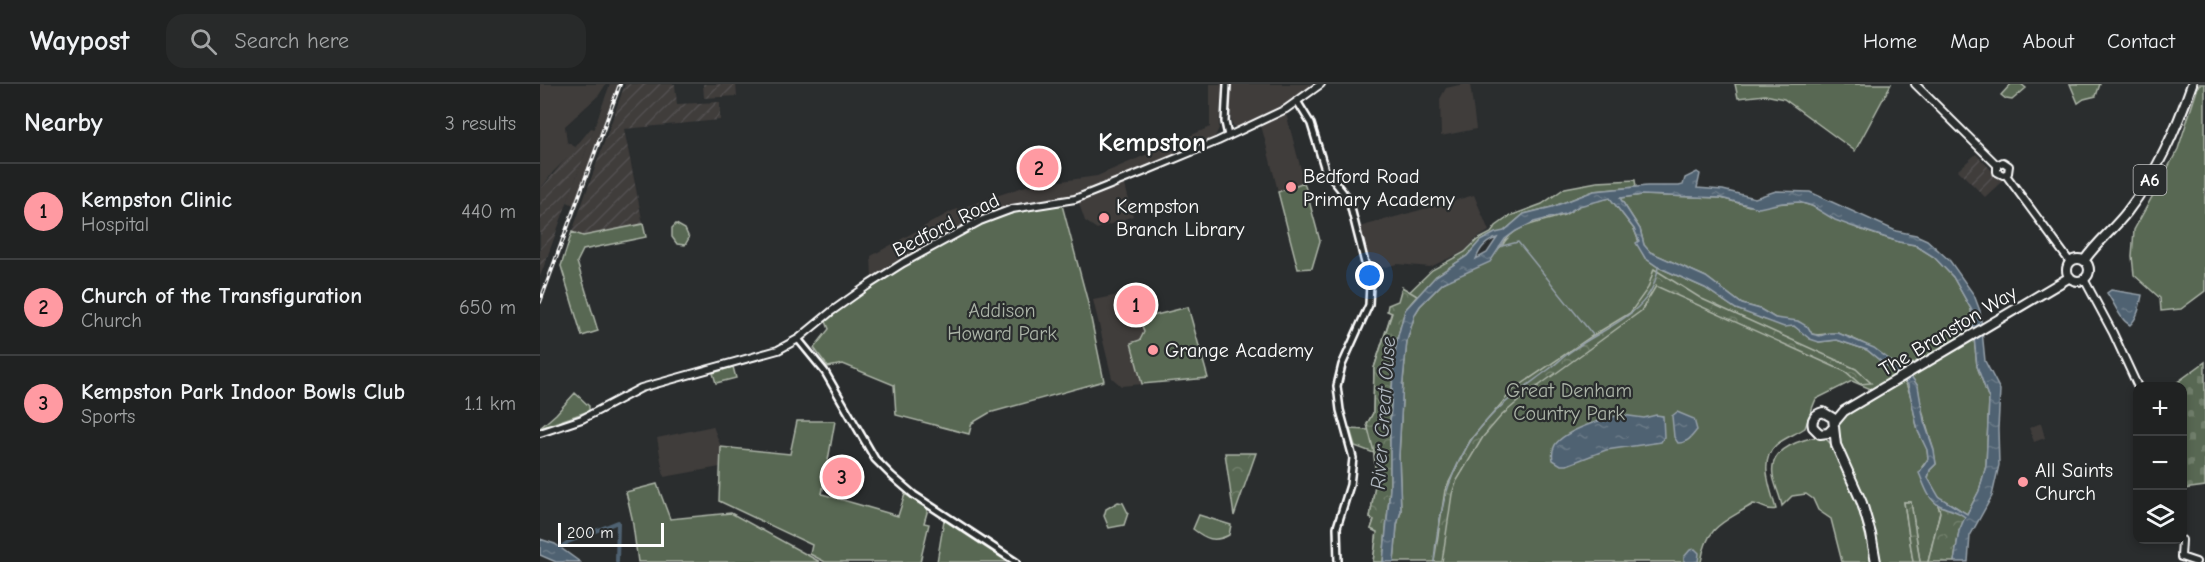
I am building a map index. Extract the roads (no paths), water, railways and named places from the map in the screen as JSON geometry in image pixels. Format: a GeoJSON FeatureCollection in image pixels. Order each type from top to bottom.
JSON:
{"type":"FeatureCollection","features":[{"type":"Feature","properties":{"kind":"highway","name":"A6"},"geometry":{"type":"LineString","coordinates":[[2084,261],[2125,214],[2151,178],[2173,136],[2192,84]]}},
{"type":"Feature","properties":{"kind":"highway"},"geometry":{"type":"LineString","coordinates":[[2077,259],[2084,261],[2089,270],[2084,279],[2078,281],[2070,277],[2067,271],[2070,262],[2077,259]]}},
{"type":"Feature","properties":{"kind":"highway","name":"The Branston Way"},"geometry":{"type":"LineString","coordinates":[[1826,413],[1844,411],[1866,400],[2070,277]]}},
{"type":"Feature","properties":{"kind":"highway","name":"The Branston Way"},"geometry":{"type":"LineString","coordinates":[[1834,425],[1844,411]]}},
{"type":"Feature","properties":{"kind":"highway"},"geometry":{"type":"LineString","coordinates":[[1836,445],[1815,430],[1812,420],[1816,414],[1826,413],[1832,416],[1836,445],[1862,503],[1876,562]]}},
{"type":"Feature","properties":{"kind":"highway"},"geometry":{"type":"LineString","coordinates":[[1823,434],[1828,433],[1834,425]]}},
{"type":"Feature","properties":{"kind":"main road","name":"Bedford Road"},"geometry":{"type":"LineString","coordinates":[[540,432],[594,412],[641,388],[766,354],[798,339],[832,311],[879,279],[980,221],[1012,209],[1065,202],[1081,197],[1225,137],[1297,102],[1321,84]]}},
{"type":"Feature","properties":{"kind":"main road"},"geometry":{"type":"LineString","coordinates":[[1915,84],[1997,165],[2007,163],[2009,170],[2006,175],[2070,262]]}},
{"type":"Feature","properties":{"kind":"main road"},"geometry":{"type":"LineString","coordinates":[[2084,279],[2136,382]]}},
{"type":"Feature","properties":{"kind":"main road"},"geometry":{"type":"LineString","coordinates":[[2182,544],[2181,560],[2196,562]]}},
{"type":"Feature","properties":{"kind":"street"},"geometry":{"type":"LineString","coordinates":[[1225,137],[1227,84]]}},
{"type":"Feature","properties":{"kind":"street"},"geometry":{"type":"LineString","coordinates":[[1297,102],[1311,124],[1323,164],[1349,200],[1370,283],[1369,305],[1342,365],[1337,386],[1340,410],[1353,458],[1350,485],[1337,526],[1338,562]]}},
{"type":"Feature","properties":{"kind":"street"},"geometry":{"type":"LineString","coordinates":[[798,339],[825,372],[875,459],[914,495],[1016,562]]}},
{"type":"Feature","properties":{"kind":"water"},"geometry":{"type":"Polygon","coordinates":[[[1697,172],[1700,174],[1697,188],[1723,190],[1755,198],[1776,191],[1810,192],[1896,231],[1927,240],[1950,261],[1974,295],[1980,311],[1985,361],[2000,390],[1999,465],[1992,496],[1970,536],[1968,562],[1954,562],[1959,531],[1965,517],[1935,503],[1919,473],[1928,459],[1927,450],[1918,431],[1908,385],[1905,381],[1867,350],[1837,340],[1819,342],[1810,339],[1794,326],[1784,327],[1736,309],[1705,288],[1658,267],[1645,258],[1636,243],[1639,241],[1634,229],[1610,198],[1579,206],[1565,214],[1534,222],[1516,231],[1505,239],[1490,262],[1443,283],[1415,314],[1407,341],[1403,381],[1399,456],[1401,511],[1397,525],[1394,562],[1383,562],[1390,488],[1390,422],[1394,358],[1405,310],[1436,276],[1467,256],[1480,241],[1504,231],[1524,214],[1552,207],[1594,191],[1647,186],[1679,186],[1683,185],[1685,178],[1697,172]],[[1642,195],[1620,198],[1640,229],[1644,245],[1650,252],[1706,277],[1742,304],[1760,309],[1775,318],[1798,321],[1808,327],[1812,334],[1820,336],[1838,333],[1874,348],[1911,376],[1918,386],[1924,421],[1934,450],[1936,464],[1930,470],[1928,478],[1939,497],[1967,514],[1979,491],[1986,466],[1989,399],[1977,366],[1971,309],[1953,277],[1934,257],[1915,245],[1851,226],[1835,220],[1812,206],[1799,202],[1759,208],[1721,198],[1642,195]],[[1497,238],[1484,246],[1476,259],[1487,253],[1497,238]]]}},
{"type":"Feature","properties":{"kind":"water"},"geometry":{"type":"Polygon","coordinates":[[[2111,290],[2142,295],[2137,315],[2130,325],[2120,316],[2107,293],[2111,290]]]}},
{"type":"Feature","properties":{"kind":"water"},"geometry":{"type":"Polygon","coordinates":[[[1677,412],[1694,419],[1697,430],[1689,439],[1681,443],[1678,443],[1674,437],[1672,416],[1677,412]]]}},
{"type":"Feature","properties":{"kind":"water"},"geometry":{"type":"Polygon","coordinates":[[[1622,415],[1644,418],[1663,416],[1664,437],[1661,442],[1606,450],[1567,465],[1561,465],[1553,460],[1555,445],[1567,434],[1596,422],[1622,415]]]}},
{"type":"Feature","properties":{"kind":"water"},"geometry":{"type":"Polygon","coordinates":[[[540,539],[555,544],[580,562],[556,562],[540,555],[540,539]]]}},
{"type":"Feature","properties":{"kind":"water"},"geometry":{"type":"Polygon","coordinates":[[[1695,549],[1699,553],[1698,562],[1684,562],[1684,557],[1690,550],[1695,549]]]}},
{"type":"Feature","properties":{"kind":"waterway"},"geometry":{"type":"LineString","coordinates":[[1502,246],[1518,242],[1593,335]]}},
{"type":"Feature","properties":{"kind":"waterway"},"geometry":{"type":"LineString","coordinates":[[1434,562],[1439,522],[1449,483],[1466,448],[1478,431],[1518,392],[1570,352],[1638,307],[1654,283],[1658,267]]}},
{"type":"Feature","properties":{"kind":"waterway"},"geometry":{"type":"LineString","coordinates":[[1951,504],[1959,509]]}},
{"type":"Feature","properties":{"kind":"waterway"},"geometry":{"type":"LineString","coordinates":[[557,550],[568,542],[618,522],[617,562]]}},
{"type":"Feature","properties":{"kind":"railway"},"geometry":{"type":"LineString","coordinates":[[540,302],[620,84]]}},
{"type":"Feature","properties":{"kind":"place","name":"Church of the Transfiguration"},"geometry":{"type":"Point","coordinates":[1039,168]}},
{"type":"Feature","properties":{"kind":"place","name":"Bedford Road Primary Academy"},"geometry":{"type":"Point","coordinates":[1291,187]}},
{"type":"Feature","properties":{"kind":"place","name":"Kempston Branch Library"},"geometry":{"type":"Point","coordinates":[1104,218]}},
{"type":"Feature","properties":{"kind":"place","name":"Kempston Clinic"},"geometry":{"type":"Point","coordinates":[1136,305]}},
{"type":"Feature","properties":{"kind":"place","name":"Grange Academy"},"geometry":{"type":"Point","coordinates":[1153,350]}},
{"type":"Feature","properties":{"kind":"place","name":"Kempston Park Indoor Bowls Club"},"geometry":{"type":"Point","coordinates":[842,477]}},
{"type":"Feature","properties":{"kind":"place","name":"All Saints Church"},"geometry":{"type":"Point","coordinates":[2023,482]}},
{"type":"Feature","properties":{"kind":"district","name":"Kempston"},"geometry":{"type":"Point","coordinates":[1152,143]}},
{"type":"Feature","properties":{"kind":"park label","name":"Addison Howard Park"},"geometry":{"type":"Point","coordinates":[1002,322]}},
{"type":"Feature","properties":{"kind":"park label","name":"Great Denham Country Park"},"geometry":{"type":"Point","coordinates":[1569,402]}},
{"type":"Feature","properties":{"kind":"water label","name":"River Great Ouse"},"geometry":{"type":"Point","coordinates":[1383,413]}}]}
